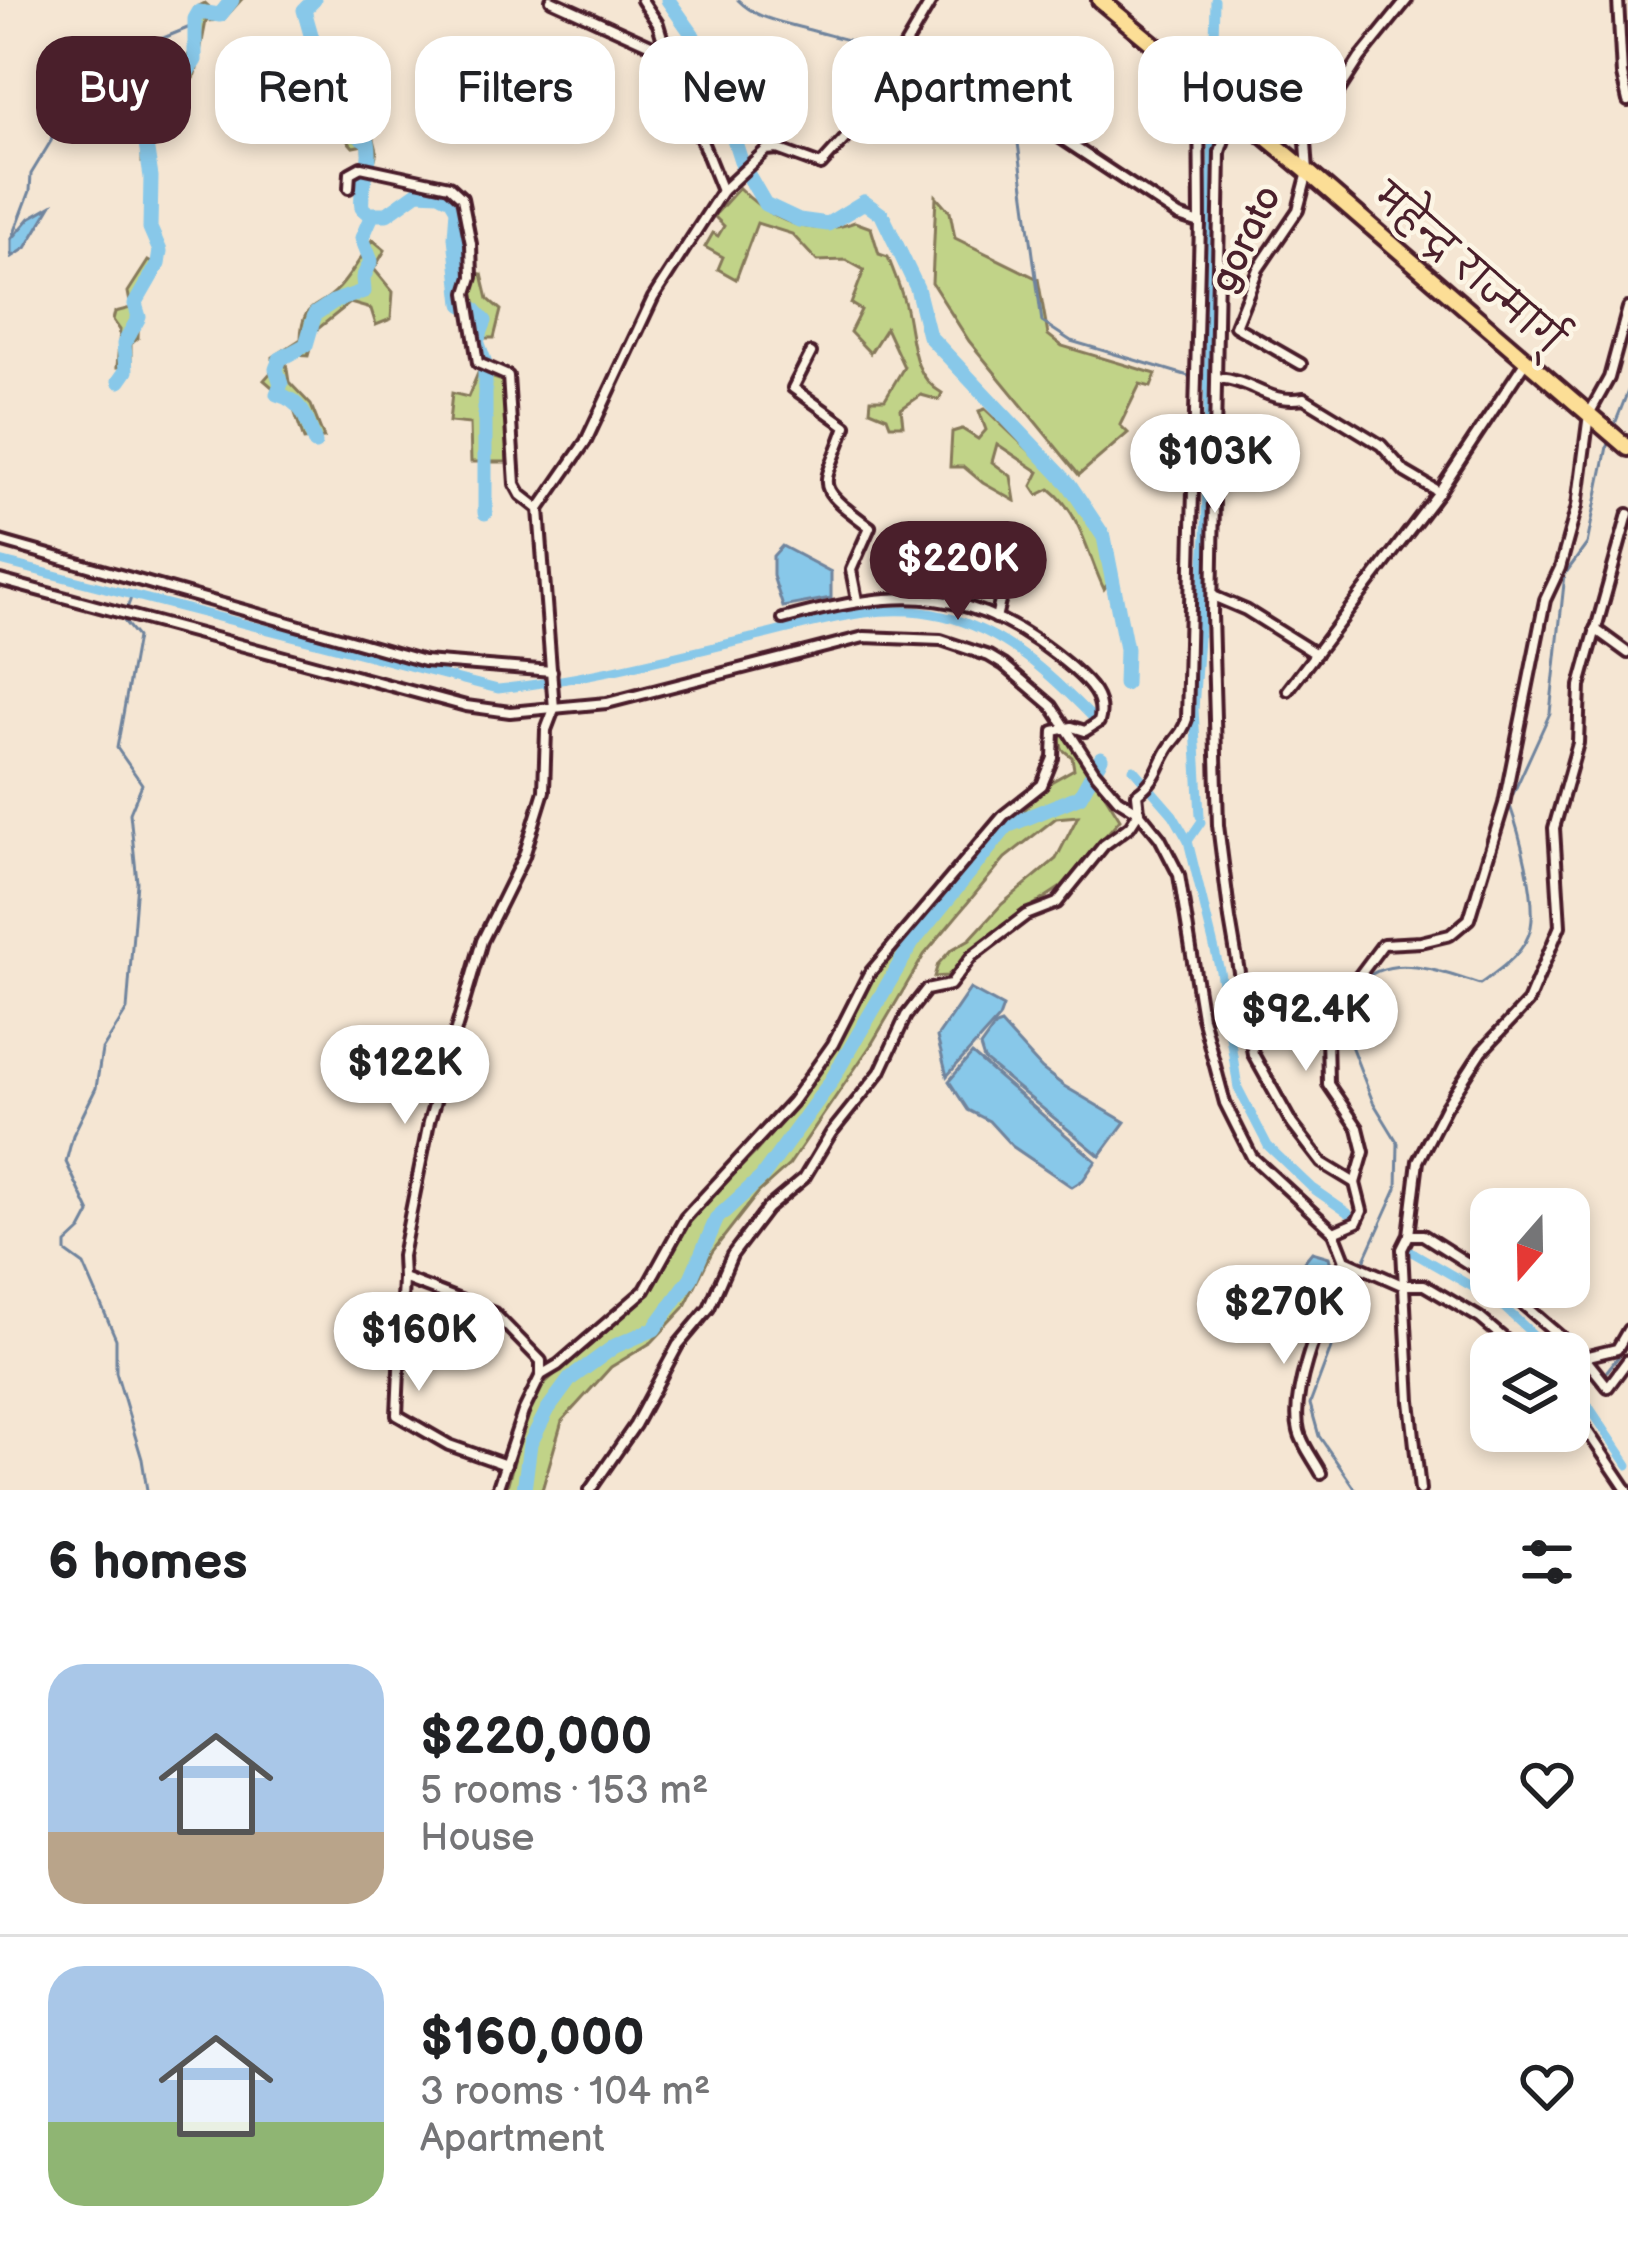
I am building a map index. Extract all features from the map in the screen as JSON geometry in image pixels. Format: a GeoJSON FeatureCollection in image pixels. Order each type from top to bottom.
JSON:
{"type":"FeatureCollection","features":[{"type":"Feature","properties":{"kind":"highway","name":"महेन्द्र राज्मार्ग्"},"geometry":{"type":"LineString","coordinates":[[1100,0],[1143,36]]}},
{"type":"Feature","properties":{"kind":"highway","name":"महेन्द्र राज्मार्ग्"},"geometry":{"type":"LineString","coordinates":[[1274,144],[1628,448]]}},
{"type":"Feature","properties":{"kind":"street"},"geometry":{"type":"LineString","coordinates":[[551,0],[639,40]]}},
{"type":"Feature","properties":{"kind":"street"},"geometry":{"type":"LineString","coordinates":[[641,0],[661,36]]}},
{"type":"Feature","properties":{"kind":"street"},"geometry":{"type":"LineString","coordinates":[[506,1465],[449,1445],[397,1415],[402,1256],[429,1122],[488,922],[524,856],[544,791],[546,730],[554,705],[539,509],[586,441],[653,298],[722,191],[766,150],[777,148],[821,165],[860,122],[932,0]]}},
{"type":"Feature","properties":{"kind":"street"},"geometry":{"type":"LineString","coordinates":[[1308,172],[1306,142],[1360,58],[1406,0]]}},
{"type":"Feature","properties":{"kind":"street"},"geometry":{"type":"LineString","coordinates":[[1618,0],[1628,101]]}},
{"type":"Feature","properties":{"kind":"street"},"geometry":{"type":"LineString","coordinates":[[703,144],[722,191]]}},
{"type":"Feature","properties":{"kind":"street"},"geometry":{"type":"LineString","coordinates":[[1070,144],[1179,215],[1200,223]]}},
{"type":"Feature","properties":{"kind":"street"},"geometry":{"type":"LineString","coordinates":[[590,1490],[635,1424],[678,1345],[709,1307],[732,1255],[767,1209],[804,1178],[831,1133],[880,1072],[906,1016],[926,990],[950,985],[972,956],[1026,914],[1057,903],[1104,845],[1130,826],[1139,812],[1137,794],[1153,782],[1168,748],[1183,733],[1187,719],[1199,144]]}},
{"type":"Feature","properties":{"kind":"street"},"geometry":{"type":"LineString","coordinates":[[1223,144],[1213,596],[1218,825],[1253,1054],[1292,1124],[1322,1163],[1355,1183]]}},
{"type":"Feature","properties":{"kind":"street"},"geometry":{"type":"LineString","coordinates":[[349,188],[350,173],[363,167],[449,186],[462,198],[472,244],[472,277],[466,293],[485,367],[504,373],[511,382],[515,484],[539,509]]}},
{"type":"Feature","properties":{"kind":"street","name":"gorato"},"geometry":{"type":"LineString","coordinates":[[1301,364],[1234,326],[1258,269],[1298,210],[1308,172]]}},
{"type":"Feature","properties":{"kind":"street"},"geometry":{"type":"LineString","coordinates":[[1334,1232],[1357,1222],[1362,1211],[1355,1183],[1364,1152],[1358,1128],[1328,1084],[1327,1033],[1339,1004],[1383,944],[1421,942],[1450,934],[1469,919],[1504,804],[1545,600],[1560,568],[1577,506],[1592,416],[1609,378],[1628,308]]}},
{"type":"Feature","properties":{"kind":"street"},"geometry":{"type":"LineString","coordinates":[[811,353],[793,388],[846,426],[826,471],[826,482],[840,508],[870,527],[851,570],[856,600]]}},
{"type":"Feature","properties":{"kind":"street"},"geometry":{"type":"LineString","coordinates":[[1288,691],[1438,492],[1526,361]]}},
{"type":"Feature","properties":{"kind":"street"},"geometry":{"type":"LineString","coordinates":[[1218,379],[1236,380],[1279,402],[1304,398],[1381,445],[1406,472],[1438,492]]}},
{"type":"Feature","properties":{"kind":"street"},"geometry":{"type":"LineString","coordinates":[[1420,1490],[1402,1285],[1402,1249],[1409,1235],[1418,1161],[1481,1051],[1528,1002],[1560,926],[1554,828],[1578,742],[1580,686],[1628,514]]}},
{"type":"Feature","properties":{"kind":"street"},"geometry":{"type":"LineString","coordinates":[[948,535],[1004,563],[1006,576],[996,618]]}},
{"type":"Feature","properties":{"kind":"street"},"geometry":{"type":"LineString","coordinates":[[0,541],[424,661],[552,676]]}},
{"type":"Feature","properties":{"kind":"street"},"geometry":{"type":"LineString","coordinates":[[0,580],[466,706],[510,712],[607,703],[864,637],[941,640],[989,656],[1052,706],[1094,771],[1160,838],[1179,875],[1202,1017],[1225,1103],[1252,1157],[1334,1232],[1346,1260],[1402,1285],[1424,1285],[1496,1332]]}},
{"type":"Feature","properties":{"kind":"street"},"geometry":{"type":"LineString","coordinates":[[1213,596],[1246,610],[1316,654]]}},
{"type":"Feature","properties":{"kind":"street"},"geometry":{"type":"LineString","coordinates":[[497,1490],[523,1412],[542,1375],[645,1290],[685,1218],[792,1102],[833,1045],[868,975],[1004,814],[1042,785],[1053,758],[1054,731],[1084,731],[1099,722],[1102,710],[1094,690],[1058,657],[996,618],[956,604],[917,598],[856,600],[783,619]]}},
{"type":"Feature","properties":{"kind":"street"},"geometry":{"type":"LineString","coordinates":[[1595,629],[1628,653]]}},
{"type":"Feature","properties":{"kind":"street"},"geometry":{"type":"LineString","coordinates":[[1409,1235],[1423,1235],[1470,1265]]}},
{"type":"Feature","properties":{"kind":"street"},"geometry":{"type":"LineString","coordinates":[[1322,1473],[1299,1431],[1301,1388],[1314,1337],[1346,1260]]}},
{"type":"Feature","properties":{"kind":"street"},"geometry":{"type":"LineString","coordinates":[[403,1278],[494,1313],[541,1360],[542,1375]]}},
{"type":"Feature","properties":{"kind":"street"},"geometry":{"type":"LineString","coordinates":[[1527,1308],[1554,1332]]}},
{"type":"Feature","properties":{"kind":"street"},"geometry":{"type":"LineString","coordinates":[[1590,1356],[1617,1349],[1628,1330]]}},
{"type":"Feature","properties":{"kind":"street"},"geometry":{"type":"LineString","coordinates":[[1590,1365],[1608,1387],[1625,1371],[1628,1360]]}},
{"type":"Feature","properties":{"kind":"street"},"geometry":{"type":"LineString","coordinates":[[1590,1435],[1627,1490]]}},
{"type":"Feature","properties":{"kind":"green space"},"geometry":{"type":"Polygon","coordinates":[[[225,0],[241,0],[223,20],[206,21],[191,82],[195,8],[205,3],[215,12],[225,0]]]}},
{"type":"Feature","properties":{"kind":"green space"},"geometry":{"type":"Polygon","coordinates":[[[143,144],[151,144],[150,160],[142,162],[143,144]]]}},
{"type":"Feature","properties":{"kind":"green space"},"geometry":{"type":"Polygon","coordinates":[[[350,144],[375,144],[374,163],[364,162],[363,145],[350,144]]]}},
{"type":"Feature","properties":{"kind":"green space"},"geometry":{"type":"Polygon","coordinates":[[[739,188],[764,209],[792,223],[822,228],[855,222],[871,228],[879,254],[888,257],[899,287],[918,365],[942,393],[939,400],[921,395],[901,409],[903,425],[890,425],[887,417],[870,410],[871,399],[885,399],[904,367],[886,328],[870,353],[850,332],[861,310],[851,304],[864,270],[846,260],[817,261],[792,234],[757,223],[736,279],[718,269],[723,257],[705,247],[724,226],[714,216],[739,188]]]}},
{"type":"Feature","properties":{"kind":"green space"},"geometry":{"type":"Polygon","coordinates":[[[936,196],[950,212],[955,238],[1038,279],[1048,335],[1062,346],[1156,374],[1151,387],[1140,384],[1120,425],[1128,433],[1079,475],[969,341],[932,283],[936,196]]]}},
{"type":"Feature","properties":{"kind":"green space"},"geometry":{"type":"Polygon","coordinates":[[[373,240],[385,250],[374,269],[393,292],[391,319],[376,325],[371,309],[350,303],[315,331],[308,356],[293,355],[286,363],[289,382],[311,405],[324,438],[304,440],[292,404],[264,380],[273,370],[273,357],[301,339],[308,312],[339,288],[373,240]]]}},
{"type":"Feature","properties":{"kind":"green space"},"geometry":{"type":"Polygon","coordinates":[[[148,261],[159,267],[139,302],[131,368],[117,367],[120,330],[113,320],[115,312],[131,308],[128,292],[148,261]]]}},
{"type":"Feature","properties":{"kind":"green space"},"geometry":{"type":"Polygon","coordinates":[[[476,273],[482,274],[488,299],[501,310],[494,338],[476,338],[469,294],[476,273]]]}},
{"type":"Feature","properties":{"kind":"green space"},"geometry":{"type":"Polygon","coordinates":[[[478,373],[506,382],[507,462],[471,462],[470,424],[449,422],[452,393],[468,397],[478,373]]]}},
{"type":"Feature","properties":{"kind":"green space"},"geometry":{"type":"Polygon","coordinates":[[[985,409],[1094,512],[1111,580],[1104,589],[1069,510],[1050,489],[1038,495],[1032,486],[1039,472],[997,444],[992,462],[1011,476],[1015,501],[964,467],[950,467],[952,432],[962,429],[978,439],[986,430],[979,411],[985,409]]]}},
{"type":"Feature","properties":{"kind":"green space"},"geometry":{"type":"Polygon","coordinates":[[[1066,732],[1120,819],[1061,887],[1003,925],[947,976],[934,977],[951,950],[970,939],[1002,904],[1056,859],[1078,816],[1056,818],[1005,858],[924,955],[871,1045],[789,1165],[758,1193],[712,1252],[684,1308],[652,1342],[611,1367],[562,1421],[542,1490],[506,1490],[540,1387],[617,1321],[656,1280],[689,1220],[802,1098],[841,1041],[867,987],[889,959],[1051,782],[1074,769],[1058,737],[1066,732]]]}},
{"type":"Feature","properties":{"kind":"water"},"geometry":{"type":"Polygon","coordinates":[[[51,206],[26,248],[12,257],[12,239],[30,218],[51,206]]]}},
{"type":"Feature","properties":{"kind":"water"},"geometry":{"type":"Polygon","coordinates":[[[782,546],[831,572],[831,598],[783,607],[773,576],[773,556],[782,546]]]}},
{"type":"Feature","properties":{"kind":"water"},"geometry":{"type":"Polygon","coordinates":[[[970,989],[1003,1007],[999,1018],[947,1076],[937,1037],[970,989]]]}},
{"type":"Feature","properties":{"kind":"water"},"geometry":{"type":"Polygon","coordinates":[[[1001,1024],[1042,1069],[1125,1122],[1100,1156],[984,1060],[980,1047],[1001,1024]]]}},
{"type":"Feature","properties":{"kind":"water"},"geometry":{"type":"Polygon","coordinates":[[[972,1054],[1096,1161],[1083,1180],[1072,1187],[1012,1146],[989,1121],[968,1110],[949,1081],[972,1054]]]}},
{"type":"Feature","properties":{"kind":"water"},"geometry":{"type":"Polygon","coordinates":[[[1312,1252],[1329,1257],[1333,1273],[1312,1328],[1277,1315],[1286,1289],[1312,1252]]]}},
{"type":"Feature","properties":{"kind":"waterway"},"geometry":{"type":"LineString","coordinates":[[119,381],[126,371],[124,344],[139,317],[135,304],[158,264],[160,251],[150,228],[151,177],[145,138],[195,60],[199,12],[220,15],[232,0]]}},
{"type":"Feature","properties":{"kind":"waterway"},"geometry":{"type":"LineString","coordinates":[[314,0],[304,10],[326,88],[343,125],[368,142],[362,208],[369,214],[387,214],[418,192],[451,199],[457,209],[462,304],[467,307]]}},
{"type":"Feature","properties":{"kind":"waterway"},"geometry":{"type":"LineString","coordinates":[[668,0],[692,34],[720,95],[742,164],[765,204],[799,220],[828,224],[864,202],[882,215],[917,288],[929,336],[1069,484],[1104,537],[1126,649],[1125,684]]}},
{"type":"Feature","properties":{"kind":"waterway"},"geometry":{"type":"LineString","coordinates":[[738,0],[770,19],[949,72],[999,98],[1014,113],[1042,322],[1071,341],[1192,377]]}},
{"type":"Feature","properties":{"kind":"waterway"},"geometry":{"type":"LineString","coordinates":[[1214,36],[1215,0]]}},
{"type":"Feature","properties":{"kind":"waterway"},"geometry":{"type":"LineString","coordinates":[[12,239],[30,191],[31,174],[51,141],[61,92],[82,62],[116,48],[144,46],[195,25]]}},
{"type":"Feature","properties":{"kind":"waterway"},"geometry":{"type":"LineString","coordinates":[[1200,816],[1194,709],[1206,535],[1212,144]]}},
{"type":"Feature","properties":{"kind":"waterway"},"geometry":{"type":"LineString","coordinates":[[315,443],[302,412],[277,394],[281,384],[276,369],[280,359],[306,345],[315,314],[364,291],[363,278],[371,261],[362,238],[372,215]]}},
{"type":"Feature","properties":{"kind":"waterway"},"geometry":{"type":"LineString","coordinates":[[473,308],[485,321],[477,341],[485,363],[485,513]]}},
{"type":"Feature","properties":{"kind":"waterway"},"geometry":{"type":"LineString","coordinates":[[1202,375],[1207,376]]}},
{"type":"Feature","properties":{"kind":"waterway"},"geometry":{"type":"LineString","coordinates":[[1613,429],[1628,391]]}},
{"type":"Feature","properties":{"kind":"waterway"},"geometry":{"type":"LineString","coordinates":[[1356,1490],[1319,1436],[1310,1404],[1397,1188],[1398,1143],[1373,1102],[1341,1020],[1356,988],[1371,974],[1417,967],[1480,984],[1524,945],[1531,927],[1529,882],[1509,803],[1550,713],[1565,574],[1587,544],[1609,437]]}},
{"type":"Feature","properties":{"kind":"waterway"},"geometry":{"type":"LineString","coordinates":[[0,561],[498,689],[625,668],[846,616],[919,612],[965,623],[1006,643],[1043,670],[1093,718]]}},
{"type":"Feature","properties":{"kind":"waterway"},"geometry":{"type":"LineString","coordinates":[[128,606],[132,595]]}},
{"type":"Feature","properties":{"kind":"waterway"},"geometry":{"type":"LineString","coordinates":[[124,621],[137,637],[117,748],[142,784],[130,813],[137,882],[127,1010],[102,1050],[96,1088],[73,1135],[66,1162],[90,1213],[66,1244],[66,1252],[84,1265],[116,1339],[116,1372],[147,1490]]}},
{"type":"Feature","properties":{"kind":"waterway"},"geometry":{"type":"LineString","coordinates":[[524,1490],[530,1444],[548,1409],[570,1379],[615,1346],[654,1329],[691,1278],[717,1218],[762,1177],[830,1083],[912,943],[1007,826],[1080,796],[1101,758]]}},
{"type":"Feature","properties":{"kind":"waterway"},"geometry":{"type":"LineString","coordinates":[[1133,769],[1173,815],[1188,841],[1220,971],[1238,1088],[1268,1146],[1312,1188],[1348,1213]]}},
{"type":"Feature","properties":{"kind":"waterway"},"geometry":{"type":"LineString","coordinates":[[1188,841],[1201,822]]}},
{"type":"Feature","properties":{"kind":"waterway"},"geometry":{"type":"LineString","coordinates":[[1412,1252],[1497,1301],[1530,1332]]}},
{"type":"Feature","properties":{"kind":"waterway"},"geometry":{"type":"LineString","coordinates":[[1607,1371],[1628,1344]]}},
{"type":"Feature","properties":{"kind":"waterway"},"geometry":{"type":"LineString","coordinates":[[1590,1408],[1628,1465]]}}]}
